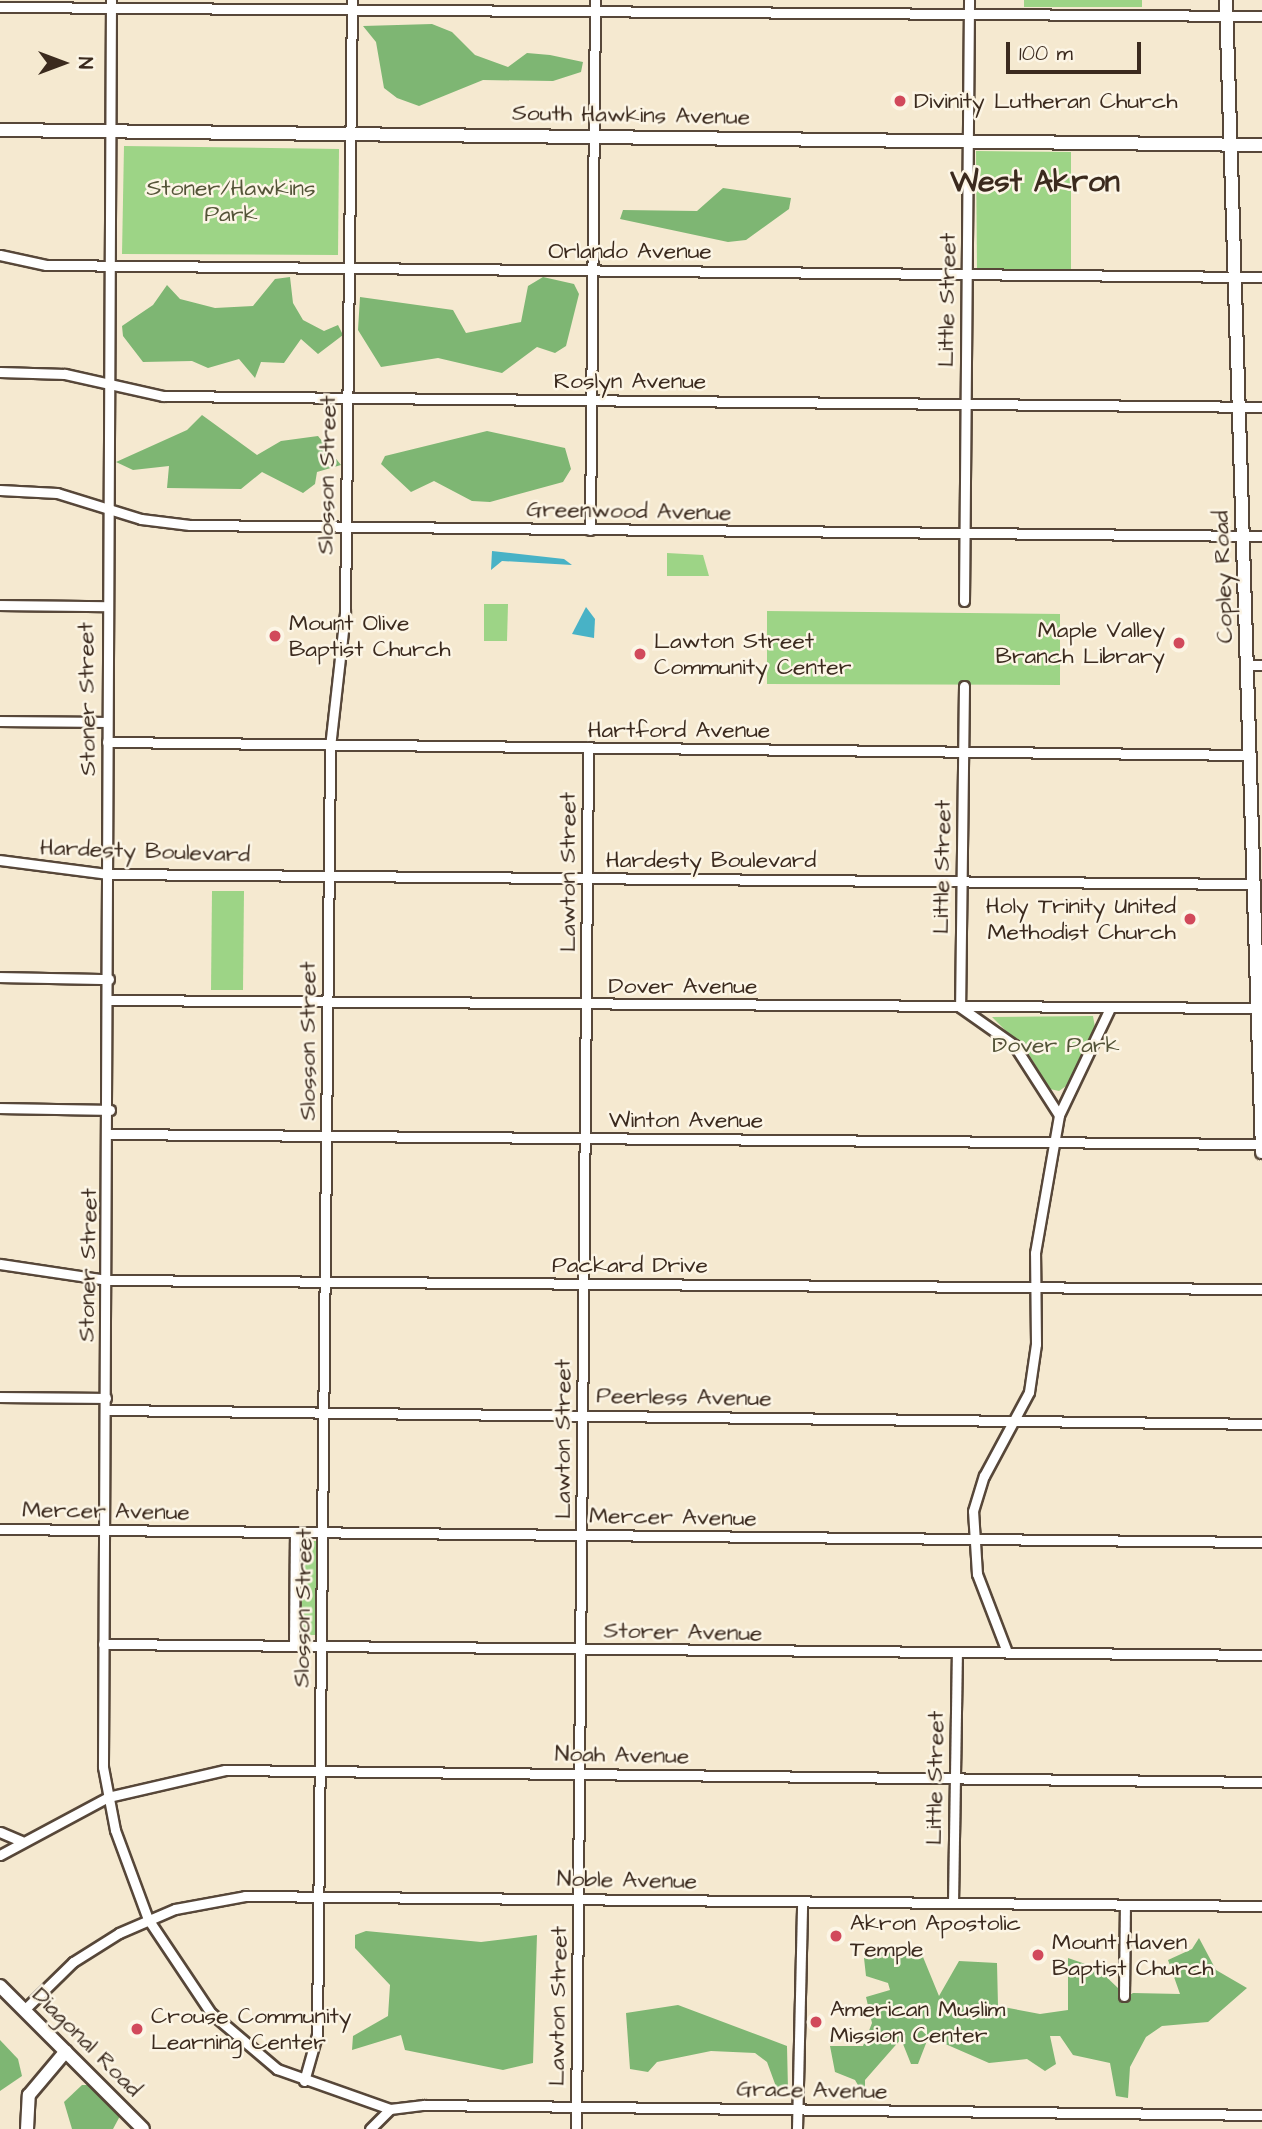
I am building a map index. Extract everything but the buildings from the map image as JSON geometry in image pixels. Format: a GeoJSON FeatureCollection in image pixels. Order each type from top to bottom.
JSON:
{"type":"FeatureCollection","features":[{"type":"Feature","properties":{"kind":"street","name":"Slosson Street"},"geometry":{"type":"LineString","coordinates":[[304,2081],[317,2035],[330,747],[345,612],[352,0]]}},
{"type":"Feature","properties":{"kind":"street"},"geometry":{"type":"LineString","coordinates":[[590,530],[595,0]]}},
{"type":"Feature","properties":{"kind":"street","name":"Little Street"},"geometry":{"type":"LineString","coordinates":[[964,601],[969,0]]}},
{"type":"Feature","properties":{"kind":"street","name":"Copley Road"},"geometry":{"type":"LineString","coordinates":[[1226,0],[1250,755],[1257,796],[1254,884],[1259,932],[1257,1008],[1262,1152]]}},
{"type":"Feature","properties":{"kind":"street"},"geometry":{"type":"LineString","coordinates":[[0,7],[111,4],[595,13],[1262,16]]}},
{"type":"Feature","properties":{"kind":"street","name":"Stoner Street"},"geometry":{"type":"LineString","coordinates":[[106,1410],[110,1000],[104,606],[111,4]]}},
{"type":"Feature","properties":{"kind":"street","name":"South Hawkins Avenue"},"geometry":{"type":"LineString","coordinates":[[0,130],[1262,145]]}},
{"type":"Feature","properties":{"kind":"street","name":"Orlando Avenue"},"geometry":{"type":"LineString","coordinates":[[0,255],[46,265],[1262,277]]}},
{"type":"Feature","properties":{"kind":"street","name":"Roslyn Avenue"},"geometry":{"type":"LineString","coordinates":[[0,372],[65,374],[163,396],[1262,407]]}},
{"type":"Feature","properties":{"kind":"street","name":"Greenwood Avenue"},"geometry":{"type":"LineString","coordinates":[[0,490],[57,493],[162,523],[1262,536]]}},
{"type":"Feature","properties":{"kind":"street"},"geometry":{"type":"LineString","coordinates":[[0,605],[104,606]]}},
{"type":"Feature","properties":{"kind":"street"},"geometry":{"type":"LineString","coordinates":[[1247,665],[1262,665]]}},
{"type":"Feature","properties":{"kind":"street","name":"Little Street"},"geometry":{"type":"LineString","coordinates":[[960,1007],[964,687]]}},
{"type":"Feature","properties":{"kind":"street"},"geometry":{"type":"LineString","coordinates":[[0,721],[106,722]]}},
{"type":"Feature","properties":{"kind":"street","name":"Hartford Avenue"},"geometry":{"type":"LineString","coordinates":[[107,742],[330,747],[1250,755]]}},
{"type":"Feature","properties":{"kind":"street","name":"Lawton Street"},"geometry":{"type":"LineString","coordinates":[[576,2129],[588,749]]}},
{"type":"Feature","properties":{"kind":"street","name":"Hardesty Boulevard"},"geometry":{"type":"LineString","coordinates":[[0,860],[108,874],[1254,884]]}},
{"type":"Feature","properties":{"kind":"street"},"geometry":{"type":"LineString","coordinates":[[0,977],[109,979]]}},
{"type":"Feature","properties":{"kind":"street","name":"Dover Avenue"},"geometry":{"type":"LineString","coordinates":[[110,1000],[1257,1008]]}},
{"type":"Feature","properties":{"kind":"street"},"geometry":{"type":"LineString","coordinates":[[960,1007],[1014,1045],[1059,1115]]}},
{"type":"Feature","properties":{"kind":"street"},"geometry":{"type":"LineString","coordinates":[[1007,1652],[979,1581],[971,1540],[984,1476],[1018,1422],[1035,1357],[1033,1288],[1058,1142],[1059,1115],[1110,1008]]}},
{"type":"Feature","properties":{"kind":"street"},"geometry":{"type":"LineString","coordinates":[[0,1108],[110,1110]]}},
{"type":"Feature","properties":{"kind":"street","name":"Winton Avenue"},"geometry":{"type":"LineString","coordinates":[[109,1135],[1262,1144]]}},
{"type":"Feature","properties":{"kind":"street","name":"Packard Drive"},"geometry":{"type":"LineString","coordinates":[[0,1264],[107,1280],[1262,1289]]}},
{"type":"Feature","properties":{"kind":"street"},"geometry":{"type":"LineString","coordinates":[[0,1396],[106,1398]]}},
{"type":"Feature","properties":{"kind":"street"},"geometry":{"type":"LineString","coordinates":[[106,1410],[103,1644],[108,1797],[148,1919],[224,2027],[271,2066],[304,2081],[390,2109],[370,2129]]}},
{"type":"Feature","properties":{"kind":"street","name":"Peerless Avenue"},"geometry":{"type":"LineString","coordinates":[[106,1410],[1262,1424]]}},
{"type":"Feature","properties":{"kind":"street","name":"Mercer Avenue"},"geometry":{"type":"LineString","coordinates":[[0,1529],[1262,1542]]}},
{"type":"Feature","properties":{"kind":"street"},"geometry":{"type":"LineString","coordinates":[[294,1646],[295,1533]]}},
{"type":"Feature","properties":{"kind":"street","name":"Storer Avenue"},"geometry":{"type":"LineString","coordinates":[[103,1644],[957,1655],[1007,1652],[1262,1656]]}},
{"type":"Feature","properties":{"kind":"street","name":"Little Street"},"geometry":{"type":"LineString","coordinates":[[953,1903],[957,1655]]}},
{"type":"Feature","properties":{"kind":"street","name":"Noah Avenue"},"geometry":{"type":"LineString","coordinates":[[0,1855],[21,1841],[108,1797],[216,1772],[1262,1782]]}},
{"type":"Feature","properties":{"kind":"street"},"geometry":{"type":"LineString","coordinates":[[0,1832],[21,1841]]}},
{"type":"Feature","properties":{"kind":"street","name":"Noble Avenue"},"geometry":{"type":"LineString","coordinates":[[25,2010],[83,1954],[148,1919],[217,1899],[318,1896],[1125,1907],[1262,1906]]}},
{"type":"Feature","properties":{"kind":"street"},"geometry":{"type":"LineString","coordinates":[[797,2129],[802,1902]]}},
{"type":"Feature","properties":{"kind":"street"},"geometry":{"type":"LineString","coordinates":[[1124,1996],[1125,1907]]}},
{"type":"Feature","properties":{"kind":"street","name":"Diagonal Road"},"geometry":{"type":"LineString","coordinates":[[0,1986],[142,2129]]}},
{"type":"Feature","properties":{"kind":"street"},"geometry":{"type":"LineString","coordinates":[[27,2129],[29,2095],[65,2051]]}},
{"type":"Feature","properties":{"kind":"street","name":"Grace Avenue"},"geometry":{"type":"LineString","coordinates":[[390,2109],[576,2106],[1262,2115]]}},
{"type":"Feature","properties":{"kind":"green space"},"geometry":{"type":"Polygon","coordinates":[[[1024,0],[1142,0],[1142,7],[1024,7],[1024,0]]]}},
{"type":"Feature","properties":{"kind":"green space"},"geometry":{"type":"Polygon","coordinates":[[[432,24],[452,32],[475,55],[508,67],[527,53],[583,62],[581,72],[553,81],[483,80],[419,106],[397,98],[384,88],[376,42],[363,26],[432,24]]]}},
{"type":"Feature","properties":{"kind":"green space","name":"Stoner/Hawkins Park"},"geometry":{"type":"Polygon","coordinates":[[[124,146],[339,149],[338,255],[122,254],[124,146]]]}},
{"type":"Feature","properties":{"kind":"green space"},"geometry":{"type":"Polygon","coordinates":[[[976,151],[1071,152],[1071,269],[977,269],[976,151]]]}},
{"type":"Feature","properties":{"kind":"green space"},"geometry":{"type":"Polygon","coordinates":[[[723,188],[791,198],[789,209],[746,240],[728,242],[620,219],[623,210],[697,211],[723,188]]]}},
{"type":"Feature","properties":{"kind":"green space"},"geometry":{"type":"Polygon","coordinates":[[[290,277],[293,303],[303,320],[324,331],[338,325],[343,335],[318,354],[301,339],[284,363],[261,362],[255,378],[239,359],[208,368],[192,361],[143,362],[123,336],[122,326],[153,305],[167,285],[180,299],[215,308],[253,306],[275,279],[290,277]]]}},
{"type":"Feature","properties":{"kind":"green space"},"geometry":{"type":"Polygon","coordinates":[[[543,277],[574,284],[579,294],[566,346],[555,353],[537,347],[502,373],[438,358],[381,367],[358,330],[360,297],[453,310],[466,333],[521,322],[528,286],[543,277]]]}},
{"type":"Feature","properties":{"kind":"green space"},"geometry":{"type":"Polygon","coordinates":[[[202,415],[257,455],[281,441],[318,436],[341,465],[317,472],[315,484],[303,493],[262,472],[241,489],[167,488],[169,466],[133,470],[116,462],[187,430],[202,415]]]}},
{"type":"Feature","properties":{"kind":"green space"},"geometry":{"type":"Polygon","coordinates":[[[487,431],[565,448],[571,469],[563,482],[490,502],[472,501],[434,481],[411,492],[381,464],[385,456],[487,431]]]}},
{"type":"Feature","properties":{"kind":"green space"},"geometry":{"type":"Polygon","coordinates":[[[667,553],[703,555],[709,576],[667,576],[667,553]]]}},
{"type":"Feature","properties":{"kind":"green space"},"geometry":{"type":"Polygon","coordinates":[[[484,604],[508,604],[507,641],[484,641],[484,604]]]}},
{"type":"Feature","properties":{"kind":"green space"},"geometry":{"type":"Polygon","coordinates":[[[767,611],[1060,614],[1060,685],[767,684],[767,611]]]}},
{"type":"Feature","properties":{"kind":"green space"},"geometry":{"type":"Polygon","coordinates":[[[212,891],[244,891],[243,990],[211,990],[212,891]]]}},
{"type":"Feature","properties":{"kind":"green space","name":"Dover Park"},"geometry":{"type":"Polygon","coordinates":[[[1093,1016],[1095,1027],[1069,1084],[1059,1091],[1050,1089],[1028,1053],[992,1017],[1093,1016]]]}},
{"type":"Feature","properties":{"kind":"green space"},"geometry":{"type":"Polygon","coordinates":[[[302,1541],[317,1541],[317,1635],[300,1635],[302,1541]]]}},
{"type":"Feature","properties":{"kind":"green space"},"geometry":{"type":"Polygon","coordinates":[[[366,1931],[481,1942],[537,1935],[533,2063],[503,2070],[405,2050],[401,2035],[352,2050],[353,2036],[388,2016],[390,1985],[355,1948],[355,1935],[366,1931]]]}},
{"type":"Feature","properties":{"kind":"green space"},"geometry":{"type":"Polygon","coordinates":[[[1199,1938],[1216,1970],[1247,1988],[1208,2022],[1162,2026],[1146,2037],[1130,2067],[1128,2098],[1116,2096],[1110,2063],[1073,2055],[1060,2036],[1050,2036],[1056,2064],[1045,2071],[1027,2059],[989,2063],[943,2043],[943,2031],[930,2033],[918,2064],[911,2064],[901,2039],[865,2080],[865,2097],[855,2080],[835,2072],[830,2046],[863,2046],[872,2023],[866,1997],[890,1990],[888,1983],[866,1976],[864,1958],[872,1950],[923,1957],[939,1996],[959,1961],[997,1963],[998,2006],[1040,2014],[1068,2010],[1068,1958],[1097,1968],[1119,1989],[1120,2000],[1133,1993],[1180,1994],[1168,1960],[1192,1949],[1199,1938]]]}},
{"type":"Feature","properties":{"kind":"green space"},"geometry":{"type":"Polygon","coordinates":[[[678,2005],[787,2046],[788,2090],[778,2092],[767,2062],[755,2053],[711,2051],[657,2062],[648,2072],[630,2069],[626,2013],[678,2005]]]}},
{"type":"Feature","properties":{"kind":"green space"},"geometry":{"type":"Polygon","coordinates":[[[0,2040],[18,2059],[22,2076],[0,2091],[0,2040]]]}},
{"type":"Feature","properties":{"kind":"green space"},"geometry":{"type":"Polygon","coordinates":[[[82,2085],[92,2085],[120,2116],[113,2129],[72,2129],[64,2102],[82,2085]]]}},
{"type":"Feature","properties":{"kind":"water"},"geometry":{"type":"Polygon","coordinates":[[[492,551],[564,559],[572,565],[502,561],[491,570],[492,551]]]}},
{"type":"Feature","properties":{"kind":"water"},"geometry":{"type":"Polygon","coordinates":[[[586,607],[595,619],[594,638],[572,634],[586,607]]]}},
{"type":"Feature","properties":{"kind":"place","name":"Divinity Lutheran Church"},"geometry":{"type":"Point","coordinates":[900,101]}},
{"type":"Feature","properties":{"kind":"place","name":"Mount Olive Baptist Church"},"geometry":{"type":"Point","coordinates":[275,636]}},
{"type":"Feature","properties":{"kind":"place","name":"Maple Valley Branch Library"},"geometry":{"type":"Point","coordinates":[1179,643]}},
{"type":"Feature","properties":{"kind":"place","name":"Lawton Street Community Center"},"geometry":{"type":"Point","coordinates":[640,654]}},
{"type":"Feature","properties":{"kind":"place","name":"Holy Trinity United Methodist Church"},"geometry":{"type":"Point","coordinates":[1190,919]}},
{"type":"Feature","properties":{"kind":"place","name":"Akron Apostolic Temple"},"geometry":{"type":"Point","coordinates":[836,1936]}},
{"type":"Feature","properties":{"kind":"place","name":"Mount Haven Baptist Church"},"geometry":{"type":"Point","coordinates":[1038,1955]}},
{"type":"Feature","properties":{"kind":"place","name":"American Muslim Mission Center"},"geometry":{"type":"Point","coordinates":[816,2022]}},
{"type":"Feature","properties":{"kind":"place","name":"Crouse Community Learning Center"},"geometry":{"type":"Point","coordinates":[137,2029]}},
{"type":"Feature","properties":{"kind":"district","name":"West Akron"},"geometry":{"type":"Point","coordinates":[1035,182]}}]}
